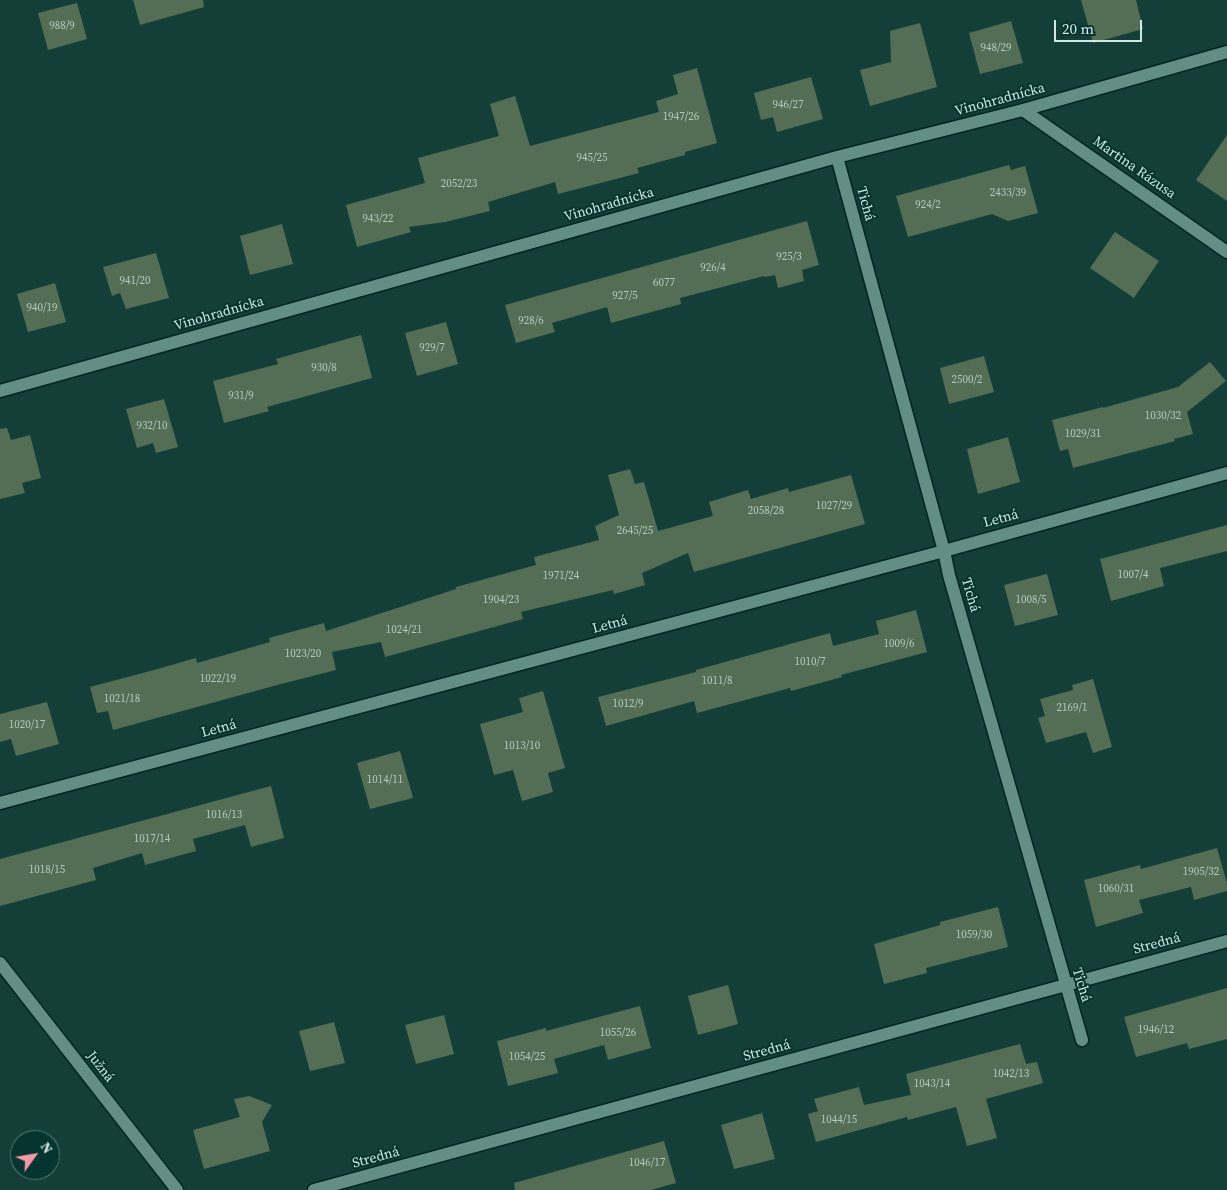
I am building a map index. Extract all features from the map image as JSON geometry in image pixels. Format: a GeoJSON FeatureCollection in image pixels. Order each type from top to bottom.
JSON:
{"type":"FeatureCollection","features":[{"type":"Feature","properties":{"kind":"street","name":"Vinohradnícka"},"geometry":{"type":"LineString","coordinates":[[0,391],[837,157],[1023,110],[1225,51]]}},
{"type":"Feature","properties":{"kind":"street","name":"Martina Rázusa"},"geometry":{"type":"LineString","coordinates":[[1023,110],[1227,252]]}},
{"type":"Feature","properties":{"kind":"street","name":"Tichá"},"geometry":{"type":"LineString","coordinates":[[837,157],[949,575],[1082,1040]]}},
{"type":"Feature","properties":{"kind":"street","name":"Letná"},"geometry":{"type":"LineString","coordinates":[[0,803],[944,551],[1227,473]]}},
{"type":"Feature","properties":{"kind":"street","name":"Stredná"},"geometry":{"type":"LineString","coordinates":[[314,1190],[1227,941]]}},
{"type":"Feature","properties":{"kind":"street","name":"Južná"},"geometry":{"type":"LineString","coordinates":[[0,963],[177,1190]]}},
{"type":"Feature","properties":{"kind":"building"},"geometry":{"type":"Polygon","coordinates":[[[133,0],[203,0],[204,7],[140,25],[133,0]]]}},
{"type":"Feature","properties":{"kind":"building"},"geometry":{"type":"Polygon","coordinates":[[[1081,0],[1136,0],[1143,29],[1093,43],[1081,0]]]}},
{"type":"Feature","properties":{"kind":"building"},"geometry":{"type":"Polygon","coordinates":[[[77,3],[87,39],[48,50],[38,13],[77,3]]]}},
{"type":"Feature","properties":{"kind":"building"},"geometry":{"type":"Polygon","coordinates":[[[1011,21],[1023,63],[980,74],[969,33],[1011,21]]]}},
{"type":"Feature","properties":{"kind":"building"},"geometry":{"type":"Polygon","coordinates":[[[920,23],[937,87],[870,106],[860,70],[891,62],[890,31],[920,23]]]}},
{"type":"Feature","properties":{"kind":"building"},"geometry":{"type":"Polygon","coordinates":[[[697,68],[717,143],[685,152],[685,155],[637,168],[639,173],[558,194],[555,182],[488,202],[490,211],[445,222],[409,227],[411,232],[357,247],[346,205],[425,183],[418,158],[499,136],[490,104],[515,96],[530,146],[659,112],[656,101],[678,94],[673,75],[697,68]]]}},
{"type":"Feature","properties":{"kind":"building"},"geometry":{"type":"Polygon","coordinates":[[[811,77],[823,119],[777,132],[773,117],[761,120],[754,93],[811,77]]]}},
{"type":"Feature","properties":{"kind":"building"},"geometry":{"type":"Polygon","coordinates":[[[1227,135],[1227,201],[1196,180],[1227,135]]]}},
{"type":"Feature","properties":{"kind":"building"},"geometry":{"type":"Polygon","coordinates":[[[1009,165],[1011,170],[1025,166],[1038,213],[1008,221],[992,214],[908,237],[896,196],[1009,165]]]}},
{"type":"Feature","properties":{"kind":"building"},"geometry":{"type":"Polygon","coordinates":[[[807,221],[819,265],[802,270],[804,281],[778,288],[775,275],[764,276],[680,298],[681,304],[611,323],[607,307],[552,323],[555,332],[516,343],[505,305],[807,221]]]}},
{"type":"Feature","properties":{"kind":"building"},"geometry":{"type":"Polygon","coordinates":[[[282,224],[293,264],[250,275],[240,236],[282,224]]]}},
{"type":"Feature","properties":{"kind":"building"},"geometry":{"type":"Polygon","coordinates":[[[1115,232],[1159,261],[1134,298],[1090,268],[1115,232]]]}},
{"type":"Feature","properties":{"kind":"building"},"geometry":{"type":"Polygon","coordinates":[[[156,253],[169,298],[126,309],[120,293],[112,296],[103,267],[156,253]]]}},
{"type":"Feature","properties":{"kind":"building"},"geometry":{"type":"Polygon","coordinates":[[[55,283],[66,322],[28,332],[17,294],[55,283]]]}},
{"type":"Feature","properties":{"kind":"building"},"geometry":{"type":"Polygon","coordinates":[[[446,322],[458,364],[417,376],[405,333],[446,322]]]}},
{"type":"Feature","properties":{"kind":"building"},"geometry":{"type":"Polygon","coordinates":[[[361,335],[372,378],[267,407],[269,411],[224,423],[213,381],[278,364],[276,359],[361,335]]]}},
{"type":"Feature","properties":{"kind":"building"},"geometry":{"type":"Polygon","coordinates":[[[984,356],[994,392],[949,404],[940,368],[984,356]]]}},
{"type":"Feature","properties":{"kind":"building"},"geometry":{"type":"Polygon","coordinates":[[[1210,362],[1226,381],[1187,412],[1193,434],[1174,439],[1175,441],[1073,468],[1068,449],[1060,451],[1052,420],[1178,387],[1210,362]]]}},
{"type":"Feature","properties":{"kind":"building"},"geometry":{"type":"Polygon","coordinates":[[[164,399],[178,447],[156,453],[153,443],[137,448],[126,409],[164,399]]]}},
{"type":"Feature","properties":{"kind":"building"},"geometry":{"type":"Polygon","coordinates":[[[7,428],[11,440],[30,435],[41,478],[22,483],[25,493],[0,499],[0,429],[7,428]]]}},
{"type":"Feature","properties":{"kind":"building"},"geometry":{"type":"Polygon","coordinates":[[[1008,437],[1020,482],[978,494],[967,449],[1008,437]]]}},
{"type":"Feature","properties":{"kind":"building"},"geometry":{"type":"Polygon","coordinates":[[[630,469],[635,484],[644,482],[658,531],[713,516],[709,502],[748,490],[751,499],[788,488],[789,492],[851,475],[865,524],[694,572],[688,553],[642,573],[645,585],[614,594],[613,590],[521,612],[523,619],[385,657],[381,642],[332,652],[336,670],[113,730],[108,711],[97,713],[90,687],[196,658],[197,663],[270,642],[269,638],[324,623],[326,631],[456,589],[456,587],[536,565],[534,557],[599,540],[595,526],[619,515],[608,475],[630,469]]]}},
{"type":"Feature","properties":{"kind":"building"},"geometry":{"type":"Polygon","coordinates":[[[1227,525],[1227,551],[1160,568],[1164,586],[1111,601],[1100,559],[1227,525]]]}},
{"type":"Feature","properties":{"kind":"building"},"geometry":{"type":"Polygon","coordinates":[[[1047,574],[1058,615],[1015,626],[1004,585],[1047,574]]]}},
{"type":"Feature","properties":{"kind":"building"},"geometry":{"type":"Polygon","coordinates":[[[916,610],[927,652],[841,675],[842,677],[791,691],[790,688],[697,713],[694,701],[606,726],[598,697],[696,672],[696,670],[830,633],[833,646],[879,634],[876,621],[916,610]]]}},
{"type":"Feature","properties":{"kind":"building"},"geometry":{"type":"Polygon","coordinates":[[[1093,679],[1112,747],[1093,753],[1086,732],[1046,743],[1038,718],[1045,716],[1040,699],[1073,690],[1072,685],[1093,679]]]}},
{"type":"Feature","properties":{"kind":"building"},"geometry":{"type":"Polygon","coordinates":[[[543,691],[565,768],[548,773],[553,792],[522,801],[513,770],[494,775],[480,724],[523,712],[519,698],[543,691]]]}},
{"type":"Feature","properties":{"kind":"building"},"geometry":{"type":"Polygon","coordinates":[[[47,702],[59,744],[16,756],[11,739],[0,742],[0,714],[47,702]]]}},
{"type":"Feature","properties":{"kind":"building"},"geometry":{"type":"Polygon","coordinates":[[[400,751],[413,798],[370,809],[357,763],[400,751]]]}},
{"type":"Feature","properties":{"kind":"building"},"geometry":{"type":"Polygon","coordinates":[[[271,786],[284,838],[251,847],[245,825],[193,839],[196,851],[145,865],[142,853],[93,868],[96,880],[0,906],[0,859],[271,786]]]}},
{"type":"Feature","properties":{"kind":"building"},"geometry":{"type":"Polygon","coordinates":[[[1217,848],[1227,883],[1227,891],[1194,900],[1191,887],[1139,900],[1143,913],[1096,927],[1084,880],[1140,865],[1141,869],[1217,848]]]}},
{"type":"Feature","properties":{"kind":"building"},"geometry":{"type":"Polygon","coordinates":[[[998,907],[1008,947],[926,968],[927,973],[884,984],[874,944],[940,925],[940,922],[998,907]]]}},
{"type":"Feature","properties":{"kind":"building"},"geometry":{"type":"Polygon","coordinates":[[[728,985],[738,1024],[698,1035],[688,996],[728,985]]]}},
{"type":"Feature","properties":{"kind":"building"},"geometry":{"type":"Polygon","coordinates":[[[1227,988],[1227,1039],[1189,1049],[1187,1043],[1136,1057],[1124,1017],[1227,988]]]}},
{"type":"Feature","properties":{"kind":"building"},"geometry":{"type":"Polygon","coordinates":[[[640,1006],[651,1048],[608,1060],[604,1045],[554,1059],[558,1073],[508,1086],[497,1041],[546,1028],[546,1031],[640,1006]]]}},
{"type":"Feature","properties":{"kind":"building"},"geometry":{"type":"Polygon","coordinates":[[[444,1015],[454,1054],[416,1064],[405,1025],[444,1015]]]}},
{"type":"Feature","properties":{"kind":"building"},"geometry":{"type":"Polygon","coordinates":[[[334,1022],[345,1063],[310,1071],[299,1031],[334,1022]]]}},
{"type":"Feature","properties":{"kind":"building"},"geometry":{"type":"Polygon","coordinates":[[[1020,1044],[1026,1064],[1037,1062],[1043,1083],[986,1099],[997,1138],[967,1146],[956,1107],[908,1120],[907,1117],[816,1142],[808,1114],[818,1111],[814,1099],[859,1087],[864,1105],[911,1095],[906,1074],[1020,1044]]]}},
{"type":"Feature","properties":{"kind":"building"},"geometry":{"type":"Polygon","coordinates":[[[249,1096],[272,1105],[262,1122],[270,1151],[204,1169],[193,1130],[240,1117],[234,1099],[249,1096]]]}},
{"type":"Feature","properties":{"kind":"building"},"geometry":{"type":"Polygon","coordinates":[[[762,1113],[775,1159],[734,1169],[721,1125],[762,1113]]]}},
{"type":"Feature","properties":{"kind":"building"},"geometry":{"type":"Polygon","coordinates":[[[664,1141],[676,1183],[651,1190],[515,1190],[514,1183],[664,1141]]]}}]}
